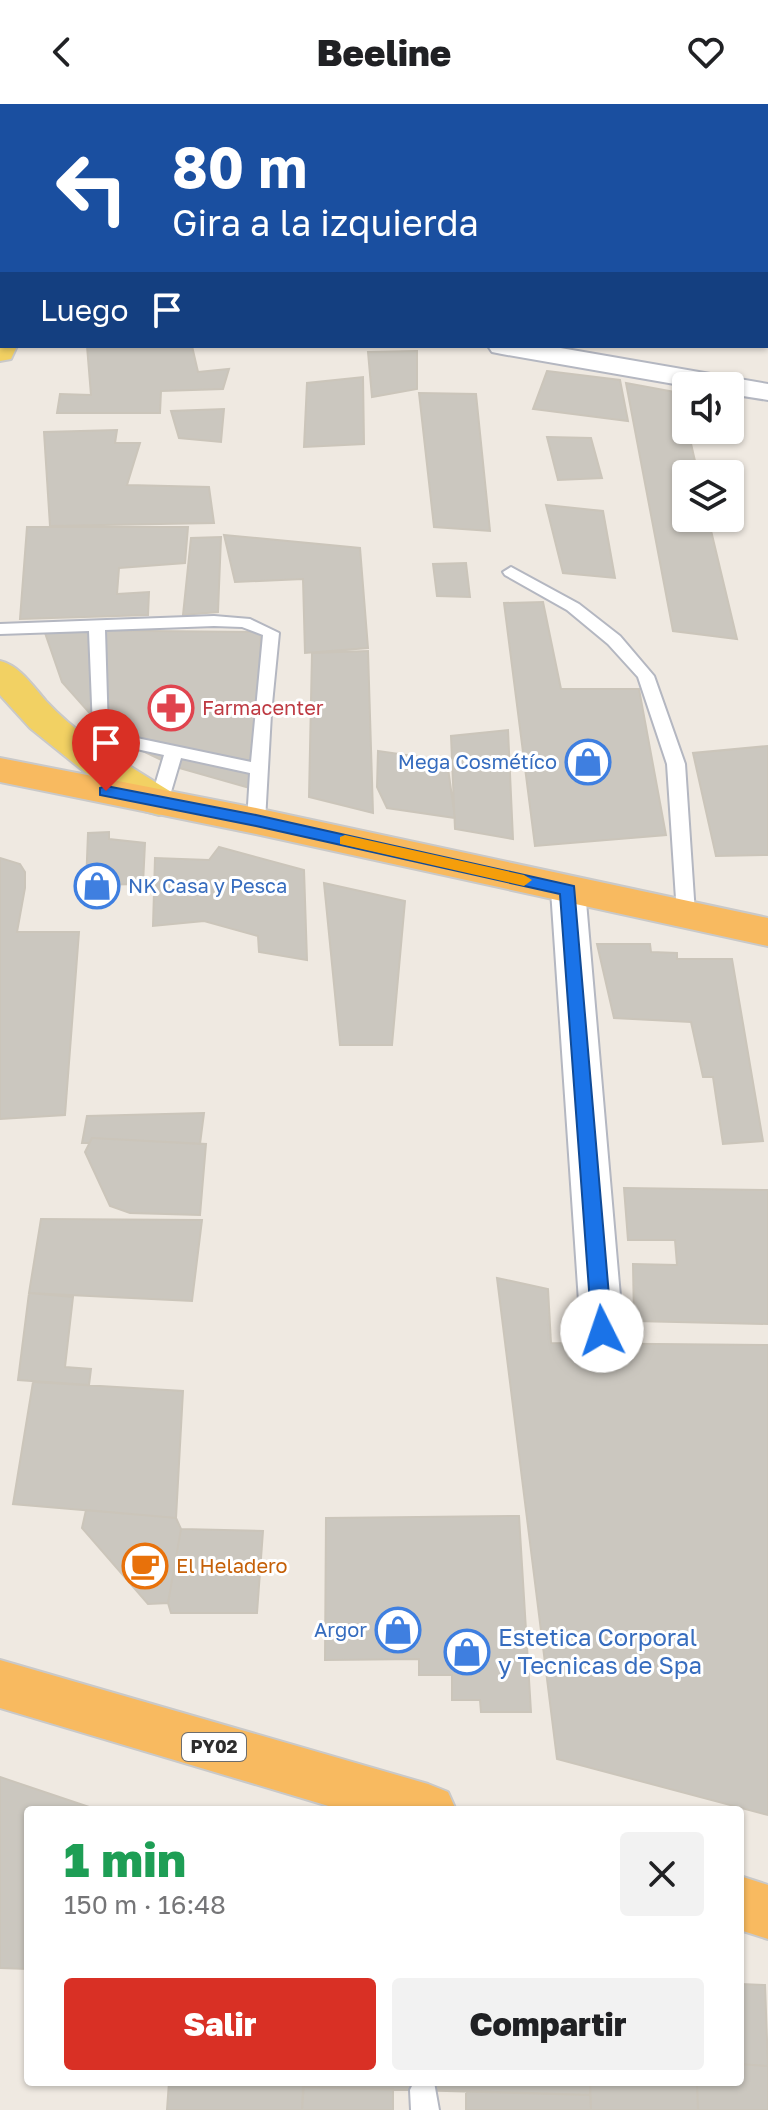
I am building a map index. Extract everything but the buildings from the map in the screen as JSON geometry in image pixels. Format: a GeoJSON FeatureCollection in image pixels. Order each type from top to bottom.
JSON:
{"type":"FeatureCollection","features":[{"type":"Feature","properties":{"kind":"highway"},"geometry":{"type":"LineString","coordinates":[[0,770],[256,821],[768,932]]}},
{"type":"Feature","properties":{"kind":"highway","name":"PY02"},"geometry":{"type":"LineString","coordinates":[[0,1684],[407,1806]]}},
{"type":"Feature","properties":{"kind":"highway"},"geometry":{"type":"LineString","coordinates":[[744,1904],[768,1912]]}},
{"type":"Feature","properties":{"kind":"main road"},"geometry":{"type":"LineString","coordinates":[[0,672],[43,720],[100,750],[159,802]]}},
{"type":"Feature","properties":{"kind":"street"},"geometry":{"type":"LineString","coordinates":[[514,348],[768,392]]}},
{"type":"Feature","properties":{"kind":"street"},"geometry":{"type":"LineString","coordinates":[[568,890],[602,1331]]}},
{"type":"Feature","properties":{"kind":"lane"},"geometry":{"type":"LineString","coordinates":[[511,572],[583,615],[614,640],[646,676],[676,764],[686,914]]}},
{"type":"Feature","properties":{"kind":"lane"},"geometry":{"type":"LineString","coordinates":[[0,629],[229,621],[259,626],[271,633],[256,821]]}},
{"type":"Feature","properties":{"kind":"lane"},"geometry":{"type":"LineString","coordinates":[[97,625],[100,750],[174,752],[259,769]]}},
{"type":"Feature","properties":{"kind":"lane"},"geometry":{"type":"LineString","coordinates":[[159,802],[174,752]]}},
{"type":"Feature","properties":{"kind":"slow traffic"},"geometry":{"type":"LineString","coordinates":[[345,840],[524,880]]}},
{"type":"Feature","properties":{"kind":"place","name":"Farmacenter"},"geometry":{"type":"Point","coordinates":[171,708]}},
{"type":"Feature","properties":{"kind":"place","name":"Mega Cosmétíco"},"geometry":{"type":"Point","coordinates":[588,762]}},
{"type":"Feature","properties":{"kind":"place","name":"NK Casa y Pesca"},"geometry":{"type":"Point","coordinates":[97,886]}},
{"type":"Feature","properties":{"kind":"place","name":"El Heladero"},"geometry":{"type":"Point","coordinates":[145,1566]}},
{"type":"Feature","properties":{"kind":"place","name":"Argor"},"geometry":{"type":"Point","coordinates":[398,1630]}},
{"type":"Feature","properties":{"kind":"place","name":"Estetica Corporal y Tecnicas de Spa"},"geometry":{"type":"Point","coordinates":[467,1652]}},
{"type":"Feature","properties":{"kind":"route"},"geometry":{"type":"LineString","coordinates":[[106,791],[568,890],[602,1331]]}}]}
